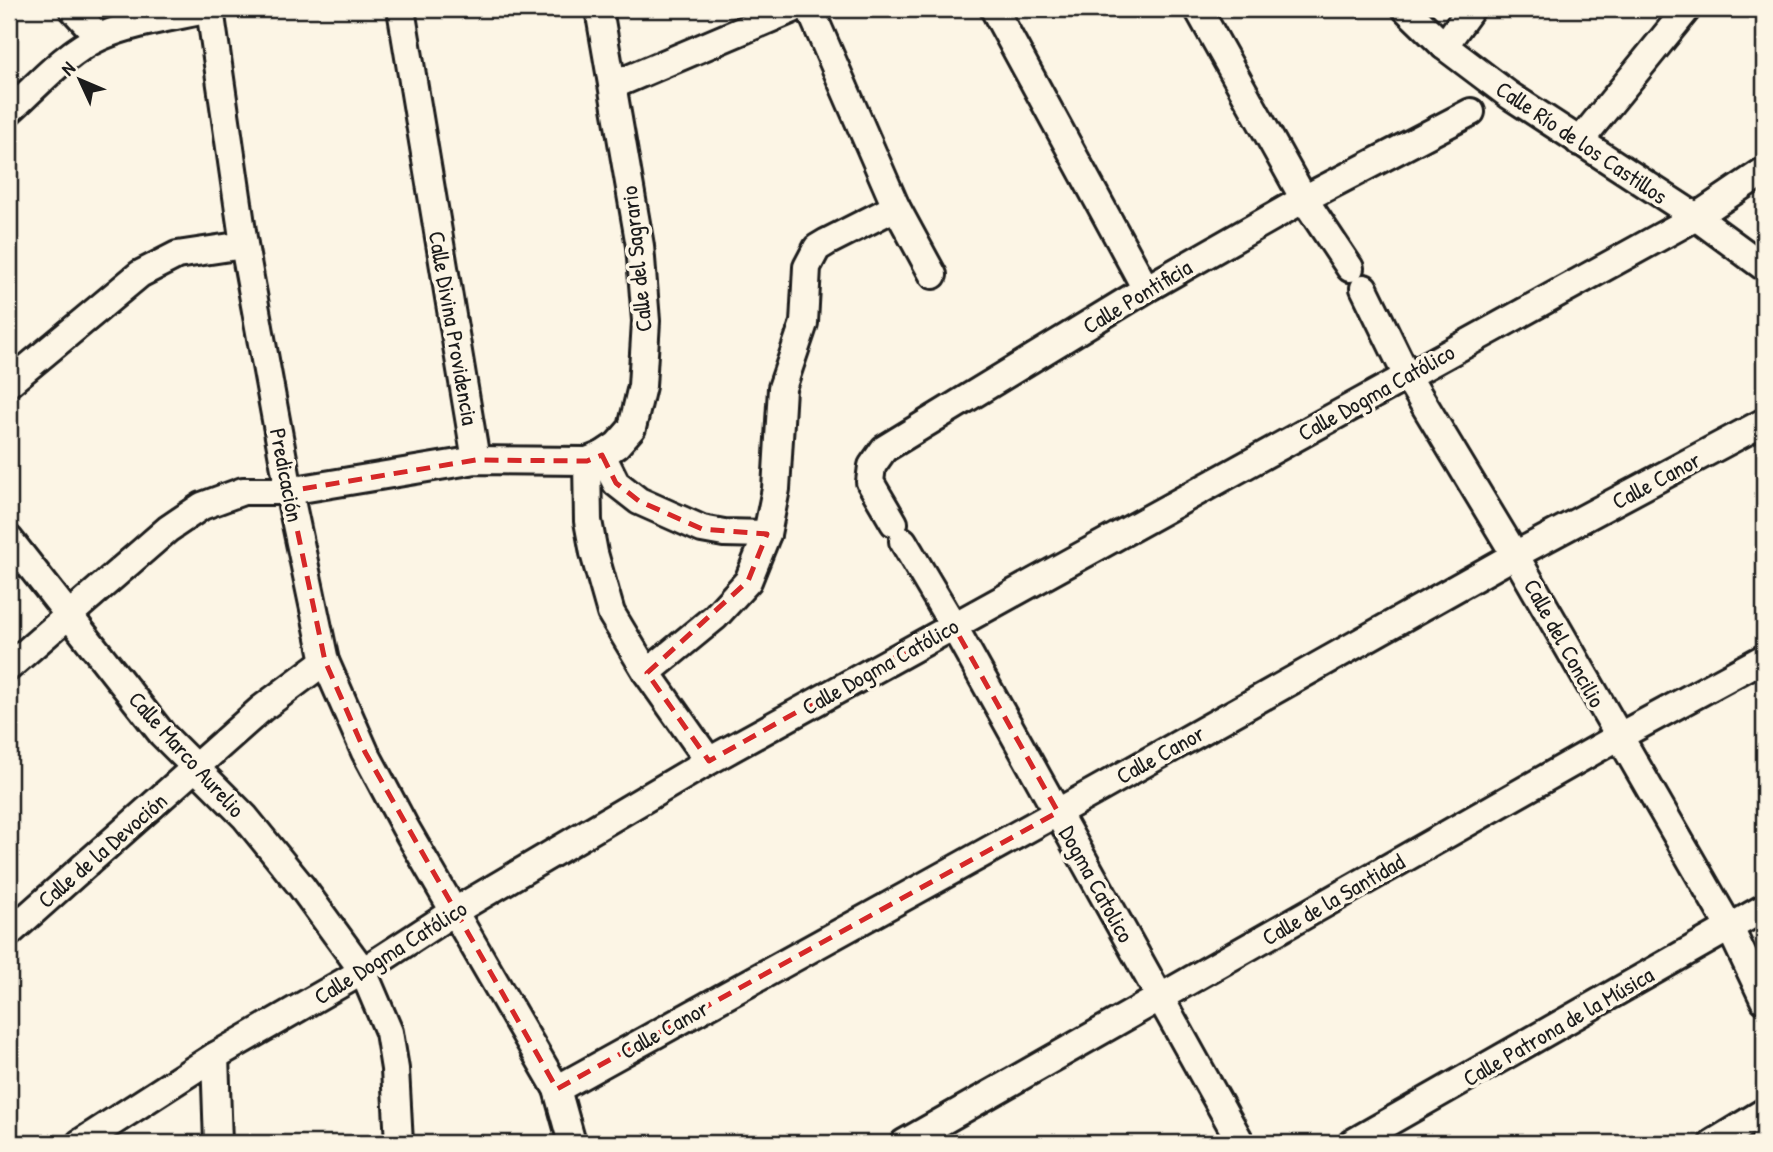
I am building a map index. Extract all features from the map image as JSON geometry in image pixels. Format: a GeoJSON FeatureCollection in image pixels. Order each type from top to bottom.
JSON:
{"type":"FeatureCollection","features":[{"type":"Feature","properties":{"kind":"street"},"geometry":{"type":"LineString","coordinates":[[73,9],[99,37]]}},
{"type":"Feature","properties":{"kind":"street"},"geometry":{"type":"LineString","coordinates":[[9,111],[72,54],[99,37],[132,26],[210,9]]}},
{"type":"Feature","properties":{"kind":"street","name":"Predicación"},"geometry":{"type":"LineString","coordinates":[[210,9],[244,246],[289,491],[325,661],[365,752],[405,827],[557,1089],[572,1143]]}},
{"type":"Feature","properties":{"kind":"street","name":"Calle Divina Providencia"},"geometry":{"type":"LineString","coordinates":[[401,9],[476,460]]}},
{"type":"Feature","properties":{"kind":"street","name":"Calle del Sagrario"},"geometry":{"type":"LineString","coordinates":[[595,458],[617,445],[632,428],[642,386],[646,321],[640,246],[599,9]]}},
{"type":"Feature","properties":{"kind":"street"},"geometry":{"type":"LineString","coordinates":[[614,85],[793,9]]}},
{"type":"Feature","properties":{"kind":"street"},"geometry":{"type":"LineString","coordinates":[[810,9],[897,207],[933,275]]}},
{"type":"Feature","properties":{"kind":"street"},"geometry":{"type":"LineString","coordinates":[[994,9],[1146,289]]}},
{"type":"Feature","properties":{"kind":"street","name":"Calle del Concilio"},"geometry":{"type":"LineString","coordinates":[[1198,9],[1304,200],[1357,278],[1407,376],[1515,555],[1730,928],[1764,1000]]}},
{"type":"Feature","properties":{"kind":"street","name":"Calle Río de los Castillos"},"geometry":{"type":"LineString","coordinates":[[1406,9],[1444,46],[1509,95],[1696,217],[1764,267]]}},
{"type":"Feature","properties":{"kind":"street"},"geometry":{"type":"LineString","coordinates":[[1444,46],[1471,9]]}},
{"type":"Feature","properties":{"kind":"street"},"geometry":{"type":"LineString","coordinates":[[1579,142],[1687,9]]}},
{"type":"Feature","properties":{"kind":"street","name":"Calle Pontificia"},"geometry":{"type":"LineString","coordinates":[[953,625],[870,482],[872,466],[884,449],[1146,289],[1304,200],[1471,112]]}},
{"type":"Feature","properties":{"kind":"street","name":"Calle Dogma Católico"},"geometry":{"type":"LineString","coordinates":[[80,1143],[215,1056],[363,971],[454,911],[709,761],[1696,217],[1764,171]]}},
{"type":"Feature","properties":{"kind":"street"},"geometry":{"type":"LineString","coordinates":[[647,673],[715,617],[748,581],[767,534],[776,489],[782,388],[804,323],[807,267],[817,248],[897,207]]}},
{"type":"Feature","properties":{"kind":"street"},"geometry":{"type":"LineString","coordinates":[[9,383],[140,274],[177,255],[244,246]]}},
{"type":"Feature","properties":{"kind":"street","name":"Calle Canor"},"geometry":{"type":"LineString","coordinates":[[557,1089],[1515,555],[1764,422]]}},
{"type":"Feature","properties":{"kind":"street"},"geometry":{"type":"LineString","coordinates":[[9,667],[168,529],[202,506],[243,491],[289,491],[476,460],[595,458]]}},
{"type":"Feature","properties":{"kind":"street"},"geometry":{"type":"LineString","coordinates":[[595,458],[616,483],[639,501],[702,529],[724,533],[767,534]]}},
{"type":"Feature","properties":{"kind":"street"},"geometry":{"type":"LineString","coordinates":[[595,458],[588,521],[611,613],[647,673],[709,761]]}},
{"type":"Feature","properties":{"kind":"street","name":"Calle Marco Aurelio"},"geometry":{"type":"LineString","coordinates":[[9,539],[162,734],[245,817],[363,971],[389,1032],[395,1069],[400,1143]]}},
{"type":"Feature","properties":{"kind":"street","name":"Dogma Catolico"},"geometry":{"type":"LineString","coordinates":[[953,625],[1241,1143]]}},
{"type":"Feature","properties":{"kind":"street","name":"Calle de la Santidad"},"geometry":{"type":"LineString","coordinates":[[904,1143],[1618,737],[1764,658]]}},
{"type":"Feature","properties":{"kind":"street","name":"Calle de la Devoción"},"geometry":{"type":"LineString","coordinates":[[9,933],[261,709],[325,661]]}},
{"type":"Feature","properties":{"kind":"street","name":"Calle Patrona de la Música"},"geometry":{"type":"LineString","coordinates":[[1352,1143],[1764,908]]}},
{"type":"Feature","properties":{"kind":"street"},"geometry":{"type":"LineString","coordinates":[[215,1056],[218,1143]]}},
{"type":"Feature","properties":{"kind":"street"},"geometry":{"type":"LineString","coordinates":[[1713,1143],[1764,1112]]}},
{"type":"Feature","properties":{"kind":"highlighted area"},"geometry":{"type":"Polygon","coordinates":[[[602,455],[616,483],[639,501],[702,529],[767,534],[748,581],[647,673],[709,761],[953,625],[1058,812],[557,1089],[365,752],[325,661],[289,491],[476,460],[587,461],[602,455]]]}}]}
